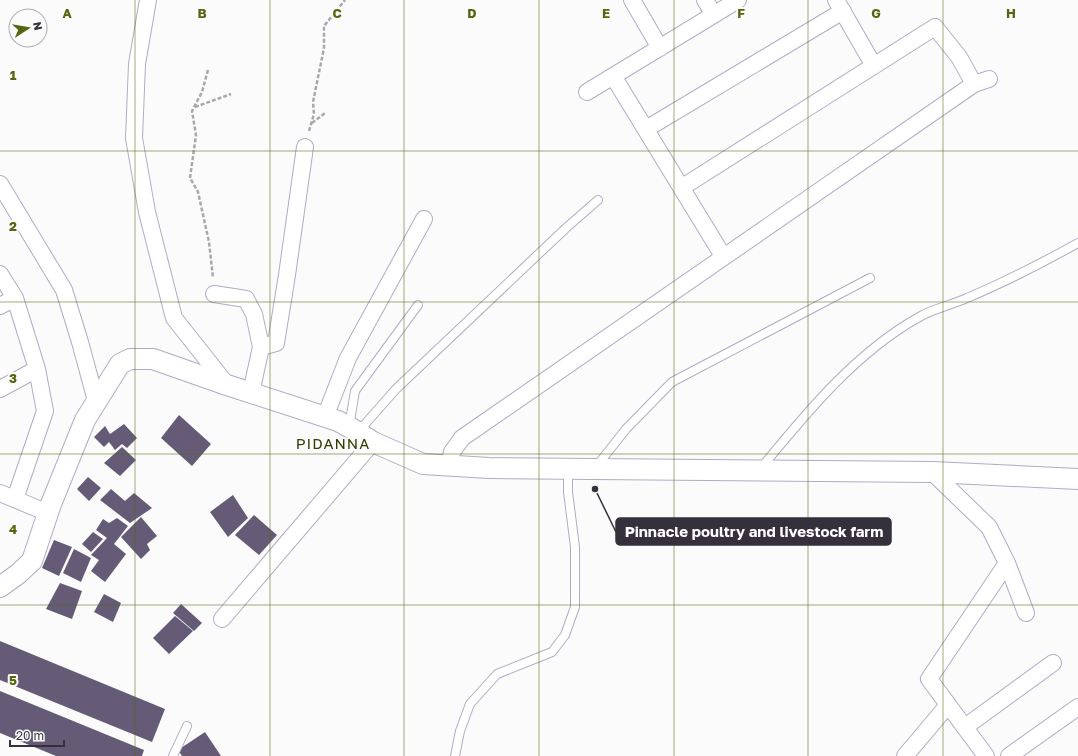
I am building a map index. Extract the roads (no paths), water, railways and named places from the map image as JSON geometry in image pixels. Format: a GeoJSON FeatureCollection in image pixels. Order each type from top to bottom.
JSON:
{"type":"FeatureCollection","features":[{"type":"Feature","properties":{"kind":"street"},"geometry":{"type":"LineString","coordinates":[[148,0],[137,64],[134,138],[147,212],[174,318],[227,385]]}},
{"type":"Feature","properties":{"kind":"street"},"geometry":{"type":"LineString","coordinates":[[632,0],[660,48]]}},
{"type":"Feature","properties":{"kind":"street"},"geometry":{"type":"LineString","coordinates":[[705,0],[714,15]]}},
{"type":"Feature","properties":{"kind":"street"},"geometry":{"type":"LineString","coordinates":[[587,92],[738,0]]}},
{"type":"Feature","properties":{"kind":"street"},"geometry":{"type":"LineString","coordinates":[[646,129],[840,6],[874,66]]}},
{"type":"Feature","properties":{"kind":"street"},"geometry":{"type":"LineString","coordinates":[[449,465],[452,452],[462,438],[723,256],[981,81],[935,27],[681,188]]}},
{"type":"Feature","properties":{"kind":"street"},"geometry":{"type":"LineString","coordinates":[[613,76],[723,256]]}},
{"type":"Feature","properties":{"kind":"street"},"geometry":{"type":"LineString","coordinates":[[261,347],[276,342],[305,147]]}},
{"type":"Feature","properties":{"kind":"street"},"geometry":{"type":"LineString","coordinates":[[0,184],[64,290],[96,400]]}},
{"type":"Feature","properties":{"kind":"street"},"geometry":{"type":"LineString","coordinates":[[325,417],[348,358],[424,219]]}},
{"type":"Feature","properties":{"kind":"street"},"geometry":{"type":"LineString","coordinates":[[0,274],[14,298],[37,368],[45,411],[15,499]]}},
{"type":"Feature","properties":{"kind":"street"},"geometry":{"type":"LineString","coordinates":[[214,294],[246,298],[254,314],[261,347],[251,393]]}},
{"type":"Feature","properties":{"kind":"street"},"geometry":{"type":"LineString","coordinates":[[0,306],[14,298]]}},
{"type":"Feature","properties":{"kind":"street"},"geometry":{"type":"LineString","coordinates":[[0,587],[18,574],[32,561],[48,513],[85,420],[96,400],[120,364],[130,359],[153,359],[338,421],[360,434],[422,464],[489,468],[544,467],[568,469],[932,472],[1078,480]]}},
{"type":"Feature","properties":{"kind":"street"},"geometry":{"type":"LineString","coordinates":[[0,389],[37,368]]}},
{"type":"Feature","properties":{"kind":"street"},"geometry":{"type":"LineString","coordinates":[[222,619],[360,434]]}},
{"type":"Feature","properties":{"kind":"street"},"geometry":{"type":"LineString","coordinates":[[932,472],[988,528],[1007,563],[1026,613]]}},
{"type":"Feature","properties":{"kind":"street"},"geometry":{"type":"LineString","coordinates":[[0,493],[48,513]]}},
{"type":"Feature","properties":{"kind":"street"},"geometry":{"type":"LineString","coordinates":[[986,756],[929,679],[1007,563]]}},
{"type":"Feature","properties":{"kind":"street"},"geometry":{"type":"LineString","coordinates":[[965,727],[1053,663]]}},
{"type":"Feature","properties":{"kind":"street"},"geometry":{"type":"LineString","coordinates":[[904,756],[948,705]]}},
{"type":"Feature","properties":{"kind":"street"},"geometry":{"type":"LineString","coordinates":[[1009,756],[1078,707]]}},
{"type":"Feature","properties":{"kind":"lane"},"geometry":{"type":"LineString","coordinates":[[360,434],[396,389],[566,228],[598,200]]}},
{"type":"Feature","properties":{"kind":"lane"},"geometry":{"type":"LineString","coordinates":[[759,470],[840,378],[883,341],[922,315],[973,295],[1042,262],[1078,242]]}},
{"type":"Feature","properties":{"kind":"lane"},"geometry":{"type":"LineString","coordinates":[[594,469],[626,430],[672,382],[870,278]]}},
{"type":"Feature","properties":{"kind":"lane"},"geometry":{"type":"LineString","coordinates":[[360,434],[355,391],[418,305]]}},
{"type":"Feature","properties":{"kind":"lane"},"geometry":{"type":"LineString","coordinates":[[455,756],[460,731],[470,704],[497,674],[552,652],[565,635],[575,607],[575,547],[568,492],[568,469]]}},
{"type":"Feature","properties":{"kind":"lane"},"geometry":{"type":"LineString","coordinates":[[173,756],[187,726]]}},
{"type":"Feature","properties":{"kind":"place","name":"Pinnacle poultry and livestock farm"},"geometry":{"type":"Point","coordinates":[595,489]}},
{"type":"Feature","properties":{"kind":"district","name":"PIDANNA"},"geometry":{"type":"Point","coordinates":[333,443]}}]}
